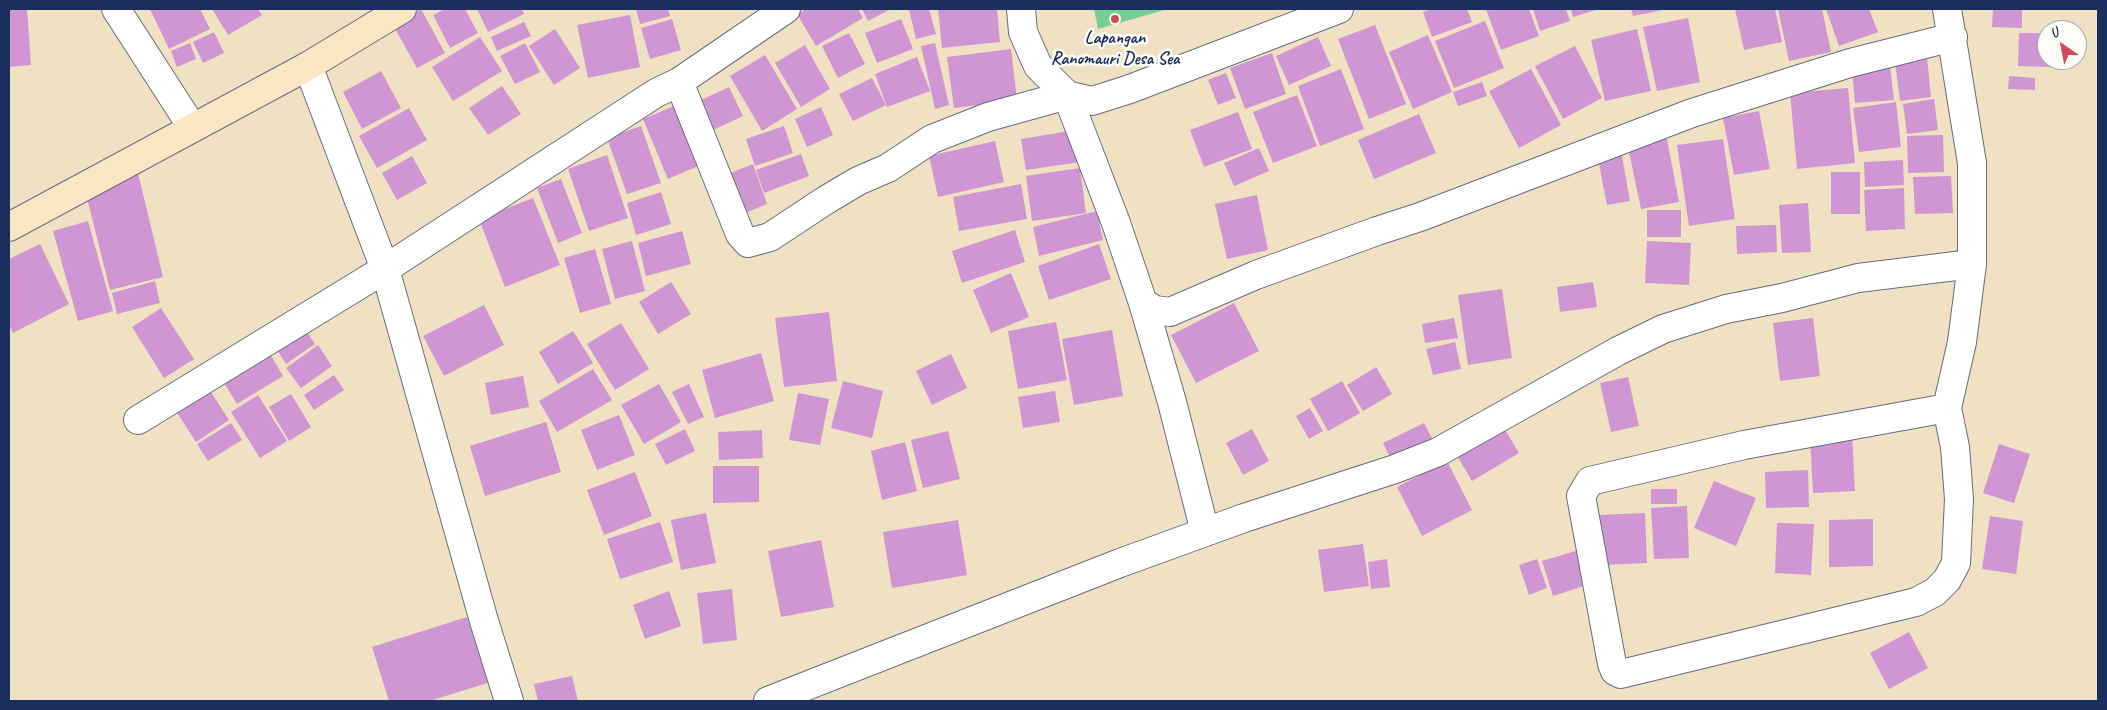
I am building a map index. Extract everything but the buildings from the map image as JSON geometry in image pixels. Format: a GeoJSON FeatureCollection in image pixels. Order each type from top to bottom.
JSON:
{"type":"FeatureCollection","features":[{"type":"Feature","properties":{"kind":"main road"},"geometry":{"type":"LineString","coordinates":[[9,227],[308,66],[402,9]]}},
{"type":"Feature","properties":{"kind":"street"},"geometry":{"type":"LineString","coordinates":[[116,9],[192,127]]}},
{"type":"Feature","properties":{"kind":"street"},"geometry":{"type":"LineString","coordinates":[[138,420],[385,270],[656,93],[679,82],[786,9]]}},
{"type":"Feature","properties":{"kind":"street"},"geometry":{"type":"LineString","coordinates":[[1021,9],[1023,32],[1038,66],[1067,95],[1116,223],[1143,303],[1205,532]]}},
{"type":"Feature","properties":{"kind":"street"},"geometry":{"type":"LineString","coordinates":[[679,82],[740,234],[748,243],[770,237],[826,200],[858,181],[888,168],[932,139],[988,117],[1067,95],[1092,101],[1130,90],[1339,9]]}},
{"type":"Feature","properties":{"kind":"street"},"geometry":{"type":"LineString","coordinates":[[1947,9],[1972,164],[1972,264],[1962,342],[1947,408],[1955,446],[1959,499],[1956,563],[1947,580],[1935,592],[1916,602],[1842,622],[1620,674],[1616,671],[1612,664],[1581,496],[1590,481],[1744,445],[1947,408]]}},
{"type":"Feature","properties":{"kind":"street"},"geometry":{"type":"LineString","coordinates":[[1143,303],[1155,310],[1170,312],[1256,275],[1377,230],[1420,217],[1692,113],[1850,63],[1953,37]]}},
{"type":"Feature","properties":{"kind":"street"},"geometry":{"type":"LineString","coordinates":[[308,66],[385,270],[484,621],[509,701]]}},
{"type":"Feature","properties":{"kind":"street"},"geometry":{"type":"LineString","coordinates":[[768,701],[846,669],[1205,532],[1395,470],[1438,452],[1618,351],[1662,329],[1726,309],[1782,298],[1858,278],[1972,264]]}},
{"type":"Feature","properties":{"kind":"green space","name":"Lapangan Ranomauri Desa Sea"},"geometry":{"type":"Polygon","coordinates":[[[1094,9],[1168,9],[1098,29],[1094,9]]]}},
{"type":"Feature","properties":{"kind":"place","name":"Lapangan Ranomauri Desa Sea"},"geometry":{"type":"Point","coordinates":[1115,19]}}]}
